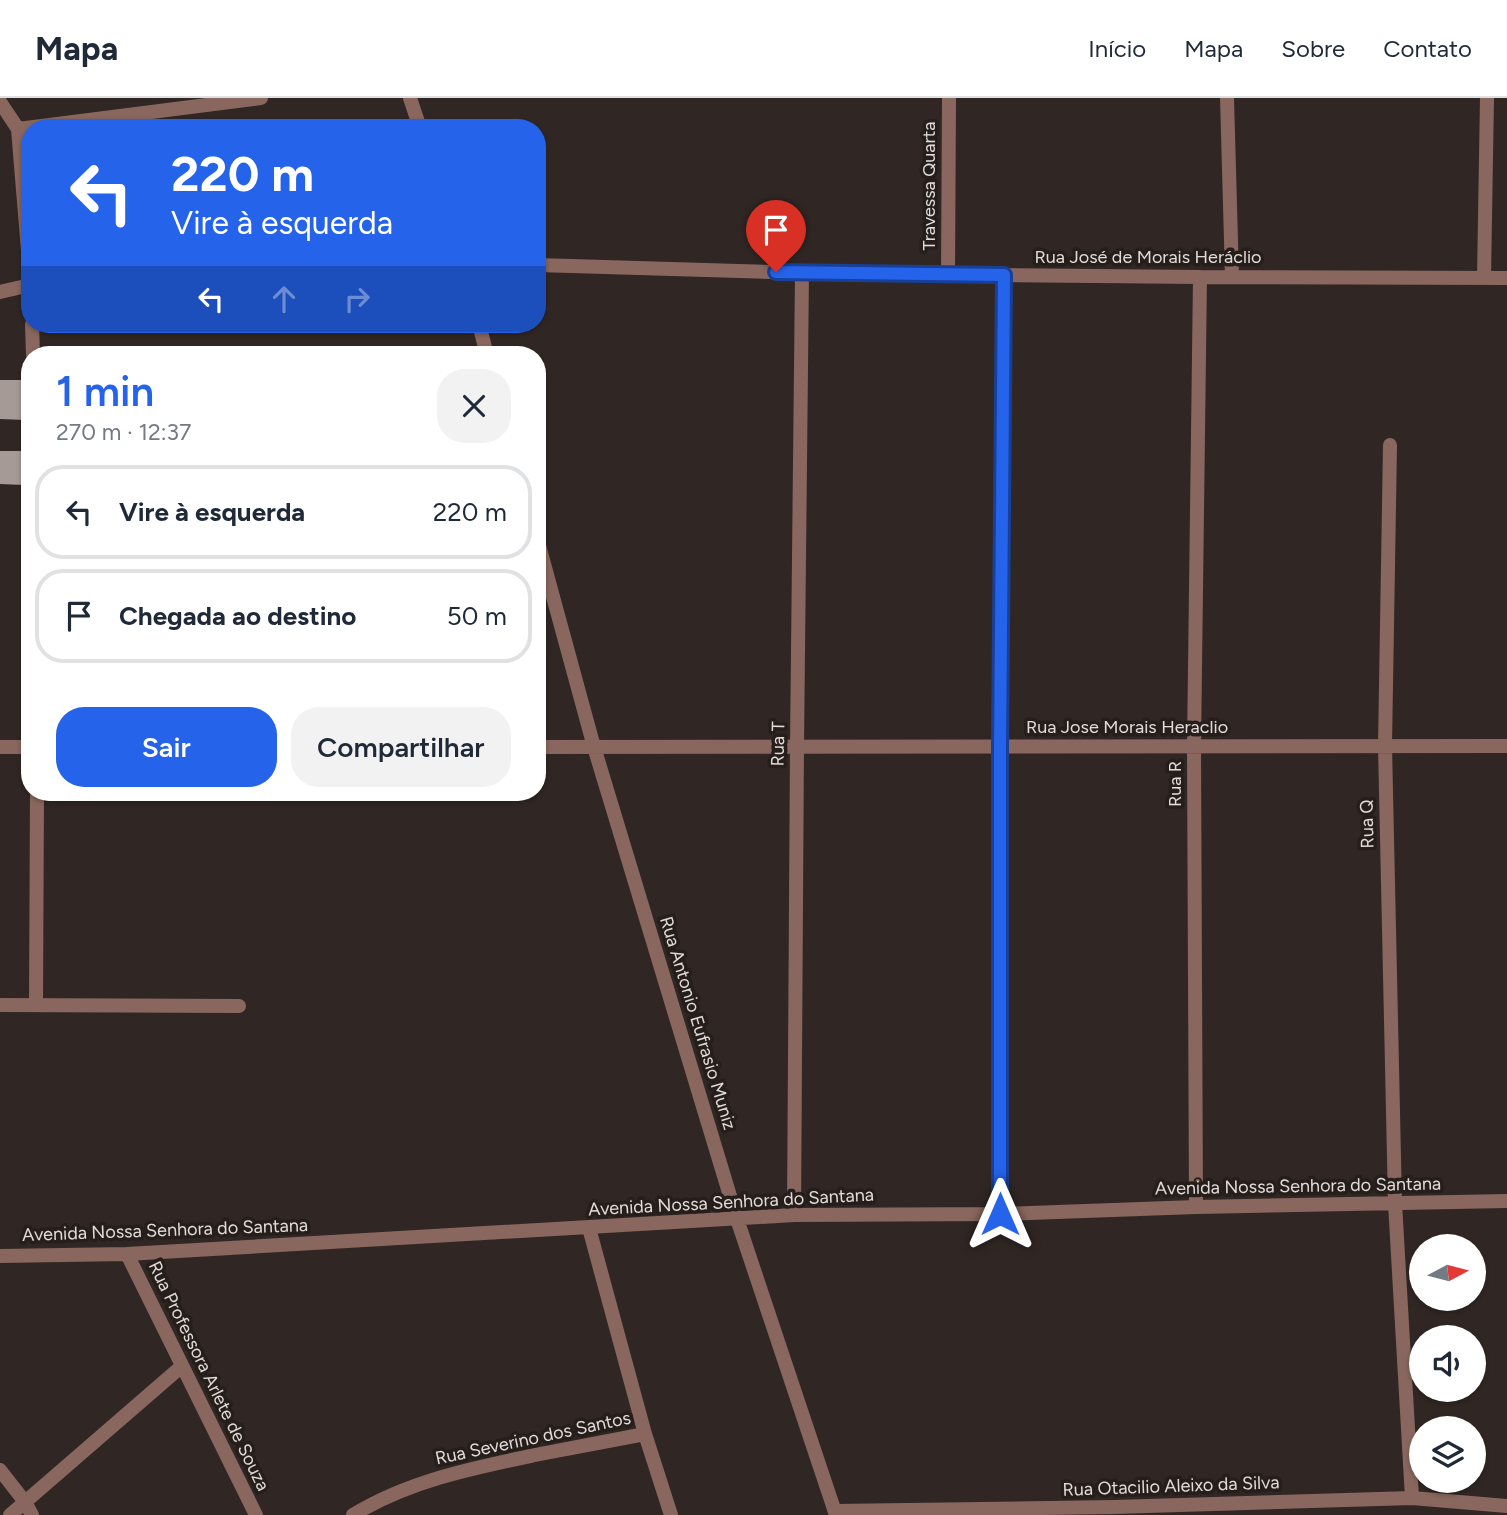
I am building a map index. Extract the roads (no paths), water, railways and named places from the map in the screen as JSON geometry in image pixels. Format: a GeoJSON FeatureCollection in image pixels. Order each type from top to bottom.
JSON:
{"type":"FeatureCollection","features":[{"type":"Feature","properties":{"kind":"street"},"geometry":{"type":"LineString","coordinates":[[91,119],[190,103],[261,98]]}},
{"type":"Feature","properties":{"kind":"street"},"geometry":{"type":"LineString","coordinates":[[410,98],[417,119]]}},
{"type":"Feature","properties":{"kind":"street","name":"Travessa Quarta"},"geometry":{"type":"LineString","coordinates":[[948,275],[949,98]]}},
{"type":"Feature","properties":{"kind":"street"},"geometry":{"type":"LineString","coordinates":[[1227,98],[1232,276]]}},
{"type":"Feature","properties":{"kind":"street"},"geometry":{"type":"LineString","coordinates":[[1484,278],[1488,98]]}},
{"type":"Feature","properties":{"kind":"street"},"geometry":{"type":"LineString","coordinates":[[0,102],[18,129],[21,166]]}},
{"type":"Feature","properties":{"kind":"street","name":"Rua José de Morais Heráclio"},"geometry":{"type":"LineString","coordinates":[[546,265],[948,275],[1507,278]]}},
{"type":"Feature","properties":{"kind":"street","name":"Rua T"},"geometry":{"type":"LineString","coordinates":[[794,1215],[803,273]]}},
{"type":"Feature","properties":{"kind":"street"},"geometry":{"type":"LineString","coordinates":[[1000,1214],[1004,275]]}},
{"type":"Feature","properties":{"kind":"street","name":"Rua R"},"geometry":{"type":"LineString","coordinates":[[1196,1207],[1194,746],[1200,278]]}},
{"type":"Feature","properties":{"kind":"street"},"geometry":{"type":"LineString","coordinates":[[0,292],[21,287]]}},
{"type":"Feature","properties":{"kind":"street","name":"Rua Q"},"geometry":{"type":"LineString","coordinates":[[1390,445],[1385,746],[1395,1203],[1412,1498]]}},
{"type":"Feature","properties":{"kind":"street","name":"Rua Antonio Eufrasio Muniz"},"geometry":{"type":"LineString","coordinates":[[546,571],[594,747],[737,1219],[836,1513]]}},
{"type":"Feature","properties":{"kind":"street","name":"Rua Jose Morais Heraclio"},"geometry":{"type":"LineString","coordinates":[[546,747],[1507,746]]}},
{"type":"Feature","properties":{"kind":"street"},"geometry":{"type":"LineString","coordinates":[[0,747],[21,747]]}},
{"type":"Feature","properties":{"kind":"street"},"geometry":{"type":"LineString","coordinates":[[36,1004],[37,801]]}},
{"type":"Feature","properties":{"kind":"street"},"geometry":{"type":"LineString","coordinates":[[0,1005],[239,1006]]}},
{"type":"Feature","properties":{"kind":"street","name":"Avenida Nossa Senhora do Santana"},"geometry":{"type":"LineString","coordinates":[[0,1256],[127,1254],[794,1215],[1000,1214],[1507,1201]]}},
{"type":"Feature","properties":{"kind":"street"},"geometry":{"type":"LineString","coordinates":[[589,1228],[645,1434],[671,1515]]}},
{"type":"Feature","properties":{"kind":"street","name":"Rua Professora Arlete de Souza"},"geometry":{"type":"LineString","coordinates":[[127,1254],[256,1515]]}},
{"type":"Feature","properties":{"kind":"street"},"geometry":{"type":"LineString","coordinates":[[10,1515],[29,1509],[182,1366]]}},
{"type":"Feature","properties":{"kind":"street","name":"Rua Severino dos Santos"},"geometry":{"type":"LineString","coordinates":[[353,1515],[428,1481],[487,1465],[645,1434]]}},
{"type":"Feature","properties":{"kind":"street"},"geometry":{"type":"LineString","coordinates":[[0,1470],[29,1509]]}},
{"type":"Feature","properties":{"kind":"street","name":"Rua Otacilio Aleixo da Silva"},"geometry":{"type":"LineString","coordinates":[[836,1513],[1115,1511],[1412,1498],[1507,1508]]}},
{"type":"Feature","properties":{"kind":"street"},"geometry":{"type":"LineString","coordinates":[[1503,1515],[1507,1508]]}}]}
